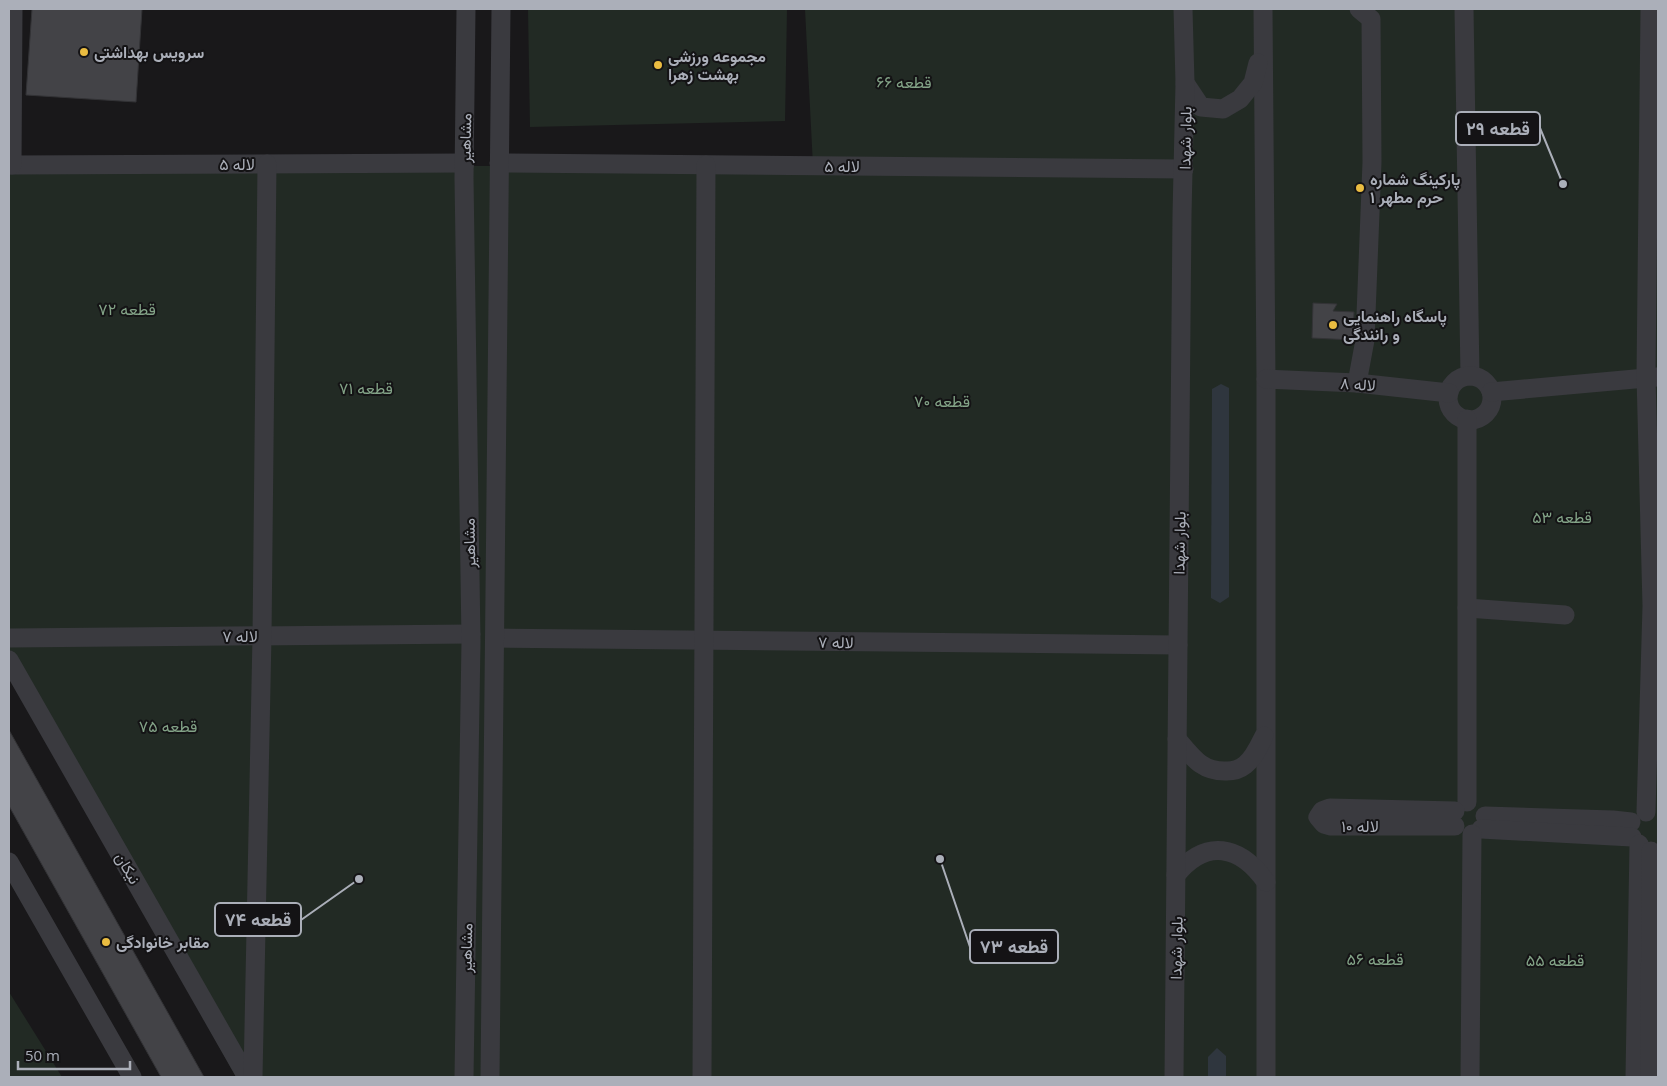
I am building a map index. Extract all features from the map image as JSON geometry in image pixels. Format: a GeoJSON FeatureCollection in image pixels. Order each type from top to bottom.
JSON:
{"type":"FeatureCollection","features":[{"type":"Feature","properties":{"kind":"street"},"geometry":{"type":"LineString","coordinates":[[10,165],[13,9]]}},
{"type":"Feature","properties":{"kind":"street","name":"مشاهیر"},"geometry":{"type":"LineString","coordinates":[[464,1077],[471,634],[465,163],[466,9]]}},
{"type":"Feature","properties":{"kind":"street","name":"مشاهیر"},"geometry":{"type":"LineString","coordinates":[[490,1077],[501,9]]}},
{"type":"Feature","properties":{"kind":"street","name":"بلوار شهدا"},"geometry":{"type":"LineString","coordinates":[[1174,1077],[1182,235],[1186,83],[1183,9]]}},
{"type":"Feature","properties":{"kind":"street"},"geometry":{"type":"LineString","coordinates":[[1263,9],[1266,379],[1266,1077]]}},
{"type":"Feature","properties":{"kind":"street"},"geometry":{"type":"LineString","coordinates":[[1356,383],[1365,340],[1372,162],[1370,19],[1359,9]]}},
{"type":"Feature","properties":{"kind":"street"},"geometry":{"type":"LineString","coordinates":[[1464,9],[1470,376]]}},
{"type":"Feature","properties":{"kind":"street"},"geometry":{"type":"LineString","coordinates":[[1650,9],[1655,606],[1652,814],[1637,815],[1642,838],[1650,1077]]}},
{"type":"Feature","properties":{"kind":"street"},"geometry":{"type":"LineString","coordinates":[[1186,83],[1201,107],[1223,109],[1240,99],[1253,82],[1263,47]]}},
{"type":"Feature","properties":{"kind":"street","name":"لاله ۵"},"geometry":{"type":"LineString","coordinates":[[10,165],[465,163]]}},
{"type":"Feature","properties":{"kind":"street","name":"لاله ۵"},"geometry":{"type":"LineString","coordinates":[[499,163],[1184,169]]}},
{"type":"Feature","properties":{"kind":"street"},"geometry":{"type":"LineString","coordinates":[[253,1077],[262,636],[266,164]]}},
{"type":"Feature","properties":{"kind":"street"},"geometry":{"type":"LineString","coordinates":[[702,1077],[706,165]]}},
{"type":"Feature","properties":{"kind":"street"},"geometry":{"type":"LineString","coordinates":[[1470,376],[1484,380],[1491,392],[1490,406],[1487,412],[1474,419],[1467,420],[1460,417],[1450,407],[1448,400],[1452,386],[1457,381],[1470,376]]}},
{"type":"Feature","properties":{"kind":"street"},"geometry":{"type":"LineString","coordinates":[[1491,392],[1652,376]]}},
{"type":"Feature","properties":{"kind":"street","name":"لاله ۸"},"geometry":{"type":"LineString","coordinates":[[1266,379],[1356,383],[1449,393]]}},
{"type":"Feature","properties":{"kind":"street"},"geometry":{"type":"LineString","coordinates":[[1467,420],[1470,1077]]}},
{"type":"Feature","properties":{"kind":"street"},"geometry":{"type":"LineString","coordinates":[[1467,608],[1565,614]]}},
{"type":"Feature","properties":{"kind":"street","name":"لاله ۷"},"geometry":{"type":"LineString","coordinates":[[9,638],[471,634]]}},
{"type":"Feature","properties":{"kind":"street","name":"لاله ۷"},"geometry":{"type":"LineString","coordinates":[[495,638],[1178,645]]}},
{"type":"Feature","properties":{"kind":"street","name":"نیکان"},"geometry":{"type":"LineString","coordinates":[[9,660],[247,1077]]}},
{"type":"Feature","properties":{"kind":"street"},"geometry":{"type":"LineString","coordinates":[[1178,740],[1200,764],[1214,771],[1233,771],[1250,760],[1266,734]]}},
{"type":"Feature","properties":{"kind":"street","name":"لاله ۱۰"},"geometry":{"type":"LineString","coordinates":[[1469,820],[1331,826],[1324,824],[1318,817],[1322,811],[1330,808],[1469,820],[1642,838]]}},
{"type":"Feature","properties":{"kind":"street"},"geometry":{"type":"LineString","coordinates":[[1635,1077],[1642,838]]}},
{"type":"Feature","properties":{"kind":"street"},"geometry":{"type":"LineString","coordinates":[[1176,875],[1197,855],[1213,850],[1228,851],[1256,867],[1266,882]]}},
{"type":"Feature","properties":{"kind":"street"},"geometry":{"type":"LineString","coordinates":[[9,862],[132,1077]]}},
{"type":"Feature","properties":{"kind":"green space","name":"مجموعه ورزشی بهشت زهرا"},"geometry":{"type":"Polygon","coordinates":[[[528,9],[787,9],[785,121],[530,127],[528,9]]]}},
{"type":"Feature","properties":{"kind":"green space"},"geometry":{"type":"Polygon","coordinates":[[[805,9],[1658,9],[1658,1077],[236,1077],[9,670],[9,166],[813,166],[805,9]]]}},
{"type":"Feature","properties":{"kind":"green space"},"geometry":{"type":"Polygon","coordinates":[[[9,992],[62,1077],[9,1077],[9,992]]]}},
{"type":"Feature","properties":{"kind":"shaded area"},"geometry":{"type":"Polygon","coordinates":[[[1221,384],[1229,388],[1229,597],[1220,603],[1211,598],[1212,389],[1221,384]]]}},
{"type":"Feature","properties":{"kind":"shaded area"},"geometry":{"type":"Polygon","coordinates":[[[1217,1048],[1226,1056],[1226,1077],[1208,1077],[1208,1057],[1217,1048]]]}},
{"type":"Feature","properties":{"kind":"building","name":"سرویس بهداشتی"},"geometry":{"type":"Polygon","coordinates":[[[32,9],[142,9],[136,102],[26,95],[32,9]]]}},
{"type":"Feature","properties":{"kind":"building","name":"پاسگاه راهنمایی و رانندگی"},"geometry":{"type":"Polygon","coordinates":[[[1313,303],[1337,304],[1333,311],[1354,312],[1353,340],[1312,338],[1313,303]]]}},
{"type":"Feature","properties":{"kind":"building","name":"مقابر خانوادگی"},"geometry":{"type":"Polygon","coordinates":[[[9,730],[204,1077],[161,1077],[9,806],[9,730]]]}},
{"type":"Feature","properties":{"kind":"place","name":"سرویس بهداشتی"},"geometry":{"type":"Point","coordinates":[84,52]}},
{"type":"Feature","properties":{"kind":"place","name":"مجموعه ورزشی بهشت زهرا"},"geometry":{"type":"Point","coordinates":[658,65]}},
{"type":"Feature","properties":{"kind":"place","name":"قطعه ۲۹"},"geometry":{"type":"Point","coordinates":[1563,184]}},
{"type":"Feature","properties":{"kind":"place","name":"پارکینگ شماره ۱ حرم مطهر"},"geometry":{"type":"Point","coordinates":[1360,188]}},
{"type":"Feature","properties":{"kind":"place","name":"پاسگاه راهنمایی و رانندگی"},"geometry":{"type":"Point","coordinates":[1333,325]}},
{"type":"Feature","properties":{"kind":"place","name":"قطعه ۷۳"},"geometry":{"type":"Point","coordinates":[940,859]}},
{"type":"Feature","properties":{"kind":"place","name":"قطعه ۷۴"},"geometry":{"type":"Point","coordinates":[359,879]}},
{"type":"Feature","properties":{"kind":"place","name":"مقابر خانوادگی"},"geometry":{"type":"Point","coordinates":[106,942]}},
{"type":"Feature","properties":{"kind":"park label","name":"قطعه ۶۶"},"geometry":{"type":"Point","coordinates":[904,82]}},
{"type":"Feature","properties":{"kind":"park label","name":"قطعه ۷۲"},"geometry":{"type":"Point","coordinates":[127,309]}},
{"type":"Feature","properties":{"kind":"park label","name":"قطعه ۷۱"},"geometry":{"type":"Point","coordinates":[366,388]}},
{"type":"Feature","properties":{"kind":"park label","name":"قطعه ۷۰"},"geometry":{"type":"Point","coordinates":[942,401]}},
{"type":"Feature","properties":{"kind":"park label","name":"قطعه ۵۳"},"geometry":{"type":"Point","coordinates":[1562,517]}},
{"type":"Feature","properties":{"kind":"park label","name":"قطعه ۷۵"},"geometry":{"type":"Point","coordinates":[168,726]}},
{"type":"Feature","properties":{"kind":"park label","name":"قطعه ۵۶"},"geometry":{"type":"Point","coordinates":[1375,959]}},
{"type":"Feature","properties":{"kind":"park label","name":"قطعه ۵۵"},"geometry":{"type":"Point","coordinates":[1555,960]}}]}
